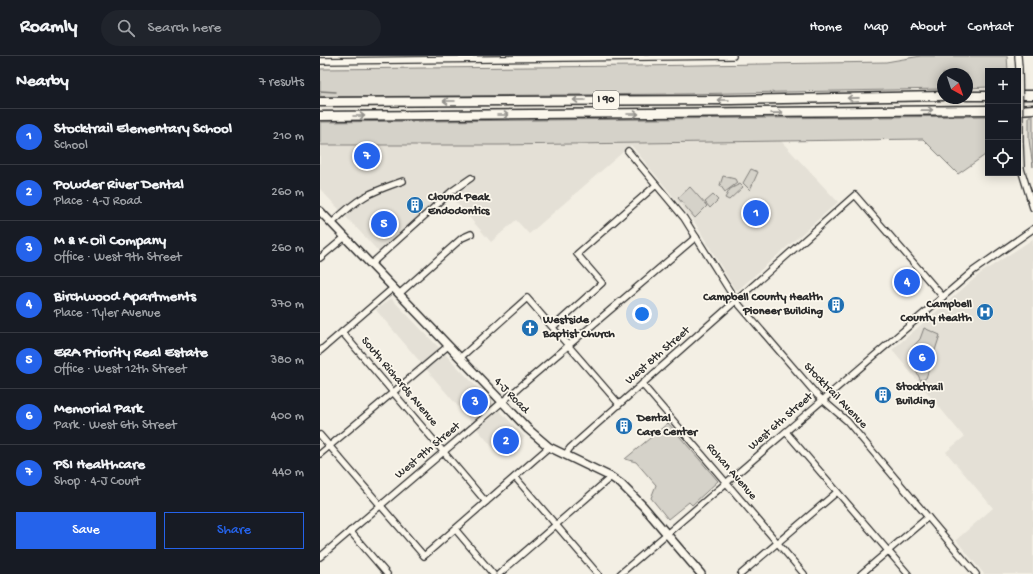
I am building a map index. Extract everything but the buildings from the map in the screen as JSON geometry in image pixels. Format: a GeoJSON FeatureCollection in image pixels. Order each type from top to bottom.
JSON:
{"type":"FeatureCollection","features":[{"type":"Feature","properties":{"kind":"highway"},"geometry":{"type":"LineString","coordinates":[[1021,95],[1033,95]]}},
{"type":"Feature","properties":{"kind":"highway","name":"I 90"},"geometry":{"type":"LineString","coordinates":[[320,102],[730,100],[937,96]]}},
{"type":"Feature","properties":{"kind":"highway"},"geometry":{"type":"LineString","coordinates":[[973,96],[985,96]]}},
{"type":"Feature","properties":{"kind":"highway"},"geometry":{"type":"LineString","coordinates":[[1021,110],[1033,109]]}},
{"type":"Feature","properties":{"kind":"highway","name":"I 90"},"geometry":{"type":"LineString","coordinates":[[320,116],[985,110]]}},
{"type":"Feature","properties":{"kind":"main road","name":"4-J Road"},"geometry":{"type":"LineString","coordinates":[[320,211],[528,429],[549,446],[611,476],[631,492],[701,574]]}},
{"type":"Feature","properties":{"kind":"street"},"geometry":{"type":"LineString","coordinates":[[320,61],[530,57],[733,56]]}},
{"type":"Feature","properties":{"kind":"street"},"geometry":{"type":"LineString","coordinates":[[1018,56],[1021,169],[1033,208]]}},
{"type":"Feature","properties":{"kind":"street","name":"Stocktrail Avenue"},"geometry":{"type":"LineString","coordinates":[[628,151],[684,218],[736,301],[823,400],[847,421],[976,574]]}},
{"type":"Feature","properties":{"kind":"street"},"geometry":{"type":"LineString","coordinates":[[371,264],[452,191],[471,178]]}},
{"type":"Feature","properties":{"kind":"street"},"geometry":{"type":"LineString","coordinates":[[332,224],[360,198],[371,192],[403,181]]}},
{"type":"Feature","properties":{"kind":"street"},"geometry":{"type":"LineString","coordinates":[[553,327],[602,283],[576,254],[656,185]]}},
{"type":"Feature","properties":{"kind":"street","name":"West 8th Street"},"geometry":{"type":"LineString","coordinates":[[565,455],[570,448],[619,404],[855,195],[943,297]]}},
{"type":"Feature","properties":{"kind":"street","name":"West 6th Street"},"geometry":{"type":"LineString","coordinates":[[620,574],[973,271],[1033,229]]}},
{"type":"Feature","properties":{"kind":"street"},"geometry":{"type":"LineString","coordinates":[[399,294],[462,238],[471,234]]}},
{"type":"Feature","properties":{"kind":"street"},"geometry":{"type":"LineString","coordinates":[[320,258],[345,237]]}},
{"type":"Feature","properties":{"kind":"street","name":"West 9th Street"},"geometry":{"type":"LineString","coordinates":[[320,557],[696,237]]}},
{"type":"Feature","properties":{"kind":"street"},"geometry":{"type":"LineString","coordinates":[[320,351],[393,288]]}},
{"type":"Feature","properties":{"kind":"street"},"geometry":{"type":"LineString","coordinates":[[460,358],[527,298],[619,404]]}},
{"type":"Feature","properties":{"kind":"street","name":"South Richards Avenue"},"geometry":{"type":"LineString","coordinates":[[342,332],[486,502]]}},
{"type":"Feature","properties":{"kind":"street"},"geometry":{"type":"LineString","coordinates":[[320,454],[448,346]]}},
{"type":"Feature","properties":{"kind":"street","name":"Rohan Avenue"},"geometry":{"type":"LineString","coordinates":[[642,384],[804,574]]}},
{"type":"Feature","properties":{"kind":"street"},"geometry":{"type":"LineString","coordinates":[[786,432],[908,574]]}},
{"type":"Feature","properties":{"kind":"street"},"geometry":{"type":"LineString","coordinates":[[320,435],[424,556],[515,478],[549,446]]}},
{"type":"Feature","properties":{"kind":"street"},"geometry":{"type":"LineString","coordinates":[[499,574],[611,476]]}},
{"type":"Feature","properties":{"kind":"street"},"geometry":{"type":"LineString","coordinates":[[515,478],[598,574]]}},
{"type":"Feature","properties":{"kind":"street"},"geometry":{"type":"LineString","coordinates":[[741,574],[837,492]]}},
{"type":"Feature","properties":{"kind":"street"},"geometry":{"type":"LineString","coordinates":[[861,574],[928,517]]}},
{"type":"Feature","properties":{"kind":"street"},"geometry":{"type":"LineString","coordinates":[[455,529],[493,574]]}},
{"type":"Feature","properties":{"kind":"street"},"geometry":{"type":"LineString","coordinates":[[350,531],[387,574]]}},
{"type":"Feature","properties":{"kind":"shaded area"},"geometry":{"type":"Polygon","coordinates":[[[921,56],[1007,56],[1008,68],[985,68],[985,87],[973,88],[973,68],[937,68],[937,89],[682,94],[320,97],[320,69],[886,62],[921,56]]]}},
{"type":"Feature","properties":{"kind":"shaded area"},"geometry":{"type":"Polygon","coordinates":[[[985,116],[985,155],[958,174],[923,139],[501,145],[320,145],[320,122],[985,116]]]}},
{"type":"Feature","properties":{"kind":"shaded area"},"geometry":{"type":"Polygon","coordinates":[[[1029,116],[1033,116],[1033,167],[1029,140],[1029,116]]]}},
{"type":"Feature","properties":{"kind":"shaded area"},"geometry":{"type":"Polygon","coordinates":[[[781,141],[838,202],[738,290],[734,288],[695,223],[631,145],[529,234],[516,220],[491,242],[447,192],[380,253],[320,189],[320,145],[501,145],[781,141]]]}},
{"type":"Feature","properties":{"kind":"shaded area"},"geometry":{"type":"Polygon","coordinates":[[[751,169],[758,172],[750,190],[743,183],[751,169]]]}},
{"type":"Feature","properties":{"kind":"shaded area"},"geometry":{"type":"Polygon","coordinates":[[[723,176],[735,179],[737,183],[725,192],[720,185],[723,176]]]}},
{"type":"Feature","properties":{"kind":"shaded area"},"geometry":{"type":"Polygon","coordinates":[[[740,184],[743,187],[729,200],[725,198],[730,189],[740,184]]]}},
{"type":"Feature","properties":{"kind":"shaded area"},"geometry":{"type":"Polygon","coordinates":[[[690,187],[707,206],[695,218],[678,198],[690,187]]]}},
{"type":"Feature","properties":{"kind":"shaded area"},"geometry":{"type":"Polygon","coordinates":[[[713,195],[718,200],[710,208],[705,202],[713,195]]]}},
{"type":"Feature","properties":{"kind":"shaded area"},"geometry":{"type":"Polygon","coordinates":[[[1033,239],[1033,574],[984,574],[956,540],[993,508],[946,452],[964,437],[892,350],[981,273],[1033,239]]]}},
{"type":"Feature","properties":{"kind":"shaded area"},"geometry":{"type":"Polygon","coordinates":[[[391,298],[525,437],[501,457],[376,310],[391,298]]]}},
{"type":"Feature","properties":{"kind":"shaded area"},"geometry":{"type":"Polygon","coordinates":[[[924,328],[940,335],[926,378],[921,381],[913,365],[909,351],[920,339],[924,328]]]}},
{"type":"Feature","properties":{"kind":"shaded area"},"geometry":{"type":"Polygon","coordinates":[[[668,423],[718,481],[692,505],[689,502],[668,519],[651,498],[656,485],[636,462],[625,459],[668,423]]]}},
{"type":"Feature","properties":{"kind":"waterway"},"geometry":{"type":"LineString","coordinates":[[320,91],[336,92]]}},
{"type":"Feature","properties":{"kind":"place","name":"PSI Healthcare"},"geometry":{"type":"Point","coordinates":[367,156]}},
{"type":"Feature","properties":{"kind":"place","name":"Clound Peak Endodontics"},"geometry":{"type":"Point","coordinates":[415,205]}},
{"type":"Feature","properties":{"kind":"place","name":"Stocktrail Elementary School"},"geometry":{"type":"Point","coordinates":[756,213]}},
{"type":"Feature","properties":{"kind":"place","name":"ERA Priority Real Estate"},"geometry":{"type":"Point","coordinates":[384,224]}},
{"type":"Feature","properties":{"kind":"place","name":"Birchwood Apartments"},"geometry":{"type":"Point","coordinates":[907,282]}},
{"type":"Feature","properties":{"kind":"place","name":"Campbell County Health Pioneer Building"},"geometry":{"type":"Point","coordinates":[836,305]}},
{"type":"Feature","properties":{"kind":"place","name":"Campbell County Health"},"geometry":{"type":"Point","coordinates":[985,312]}},
{"type":"Feature","properties":{"kind":"place","name":"Westside Baptist Church"},"geometry":{"type":"Point","coordinates":[530,328]}},
{"type":"Feature","properties":{"kind":"place","name":"Memorial Park"},"geometry":{"type":"Point","coordinates":[922,358]}},
{"type":"Feature","properties":{"kind":"place","name":"Stocktrail Building"},"geometry":{"type":"Point","coordinates":[883,395]}},
{"type":"Feature","properties":{"kind":"place","name":"M & K Oil Company"},"geometry":{"type":"Point","coordinates":[475,402]}},
{"type":"Feature","properties":{"kind":"place","name":"Dental Care Center"},"geometry":{"type":"Point","coordinates":[624,426]}},
{"type":"Feature","properties":{"kind":"place","name":"Powder River Dental"},"geometry":{"type":"Point","coordinates":[506,441]}}]}
